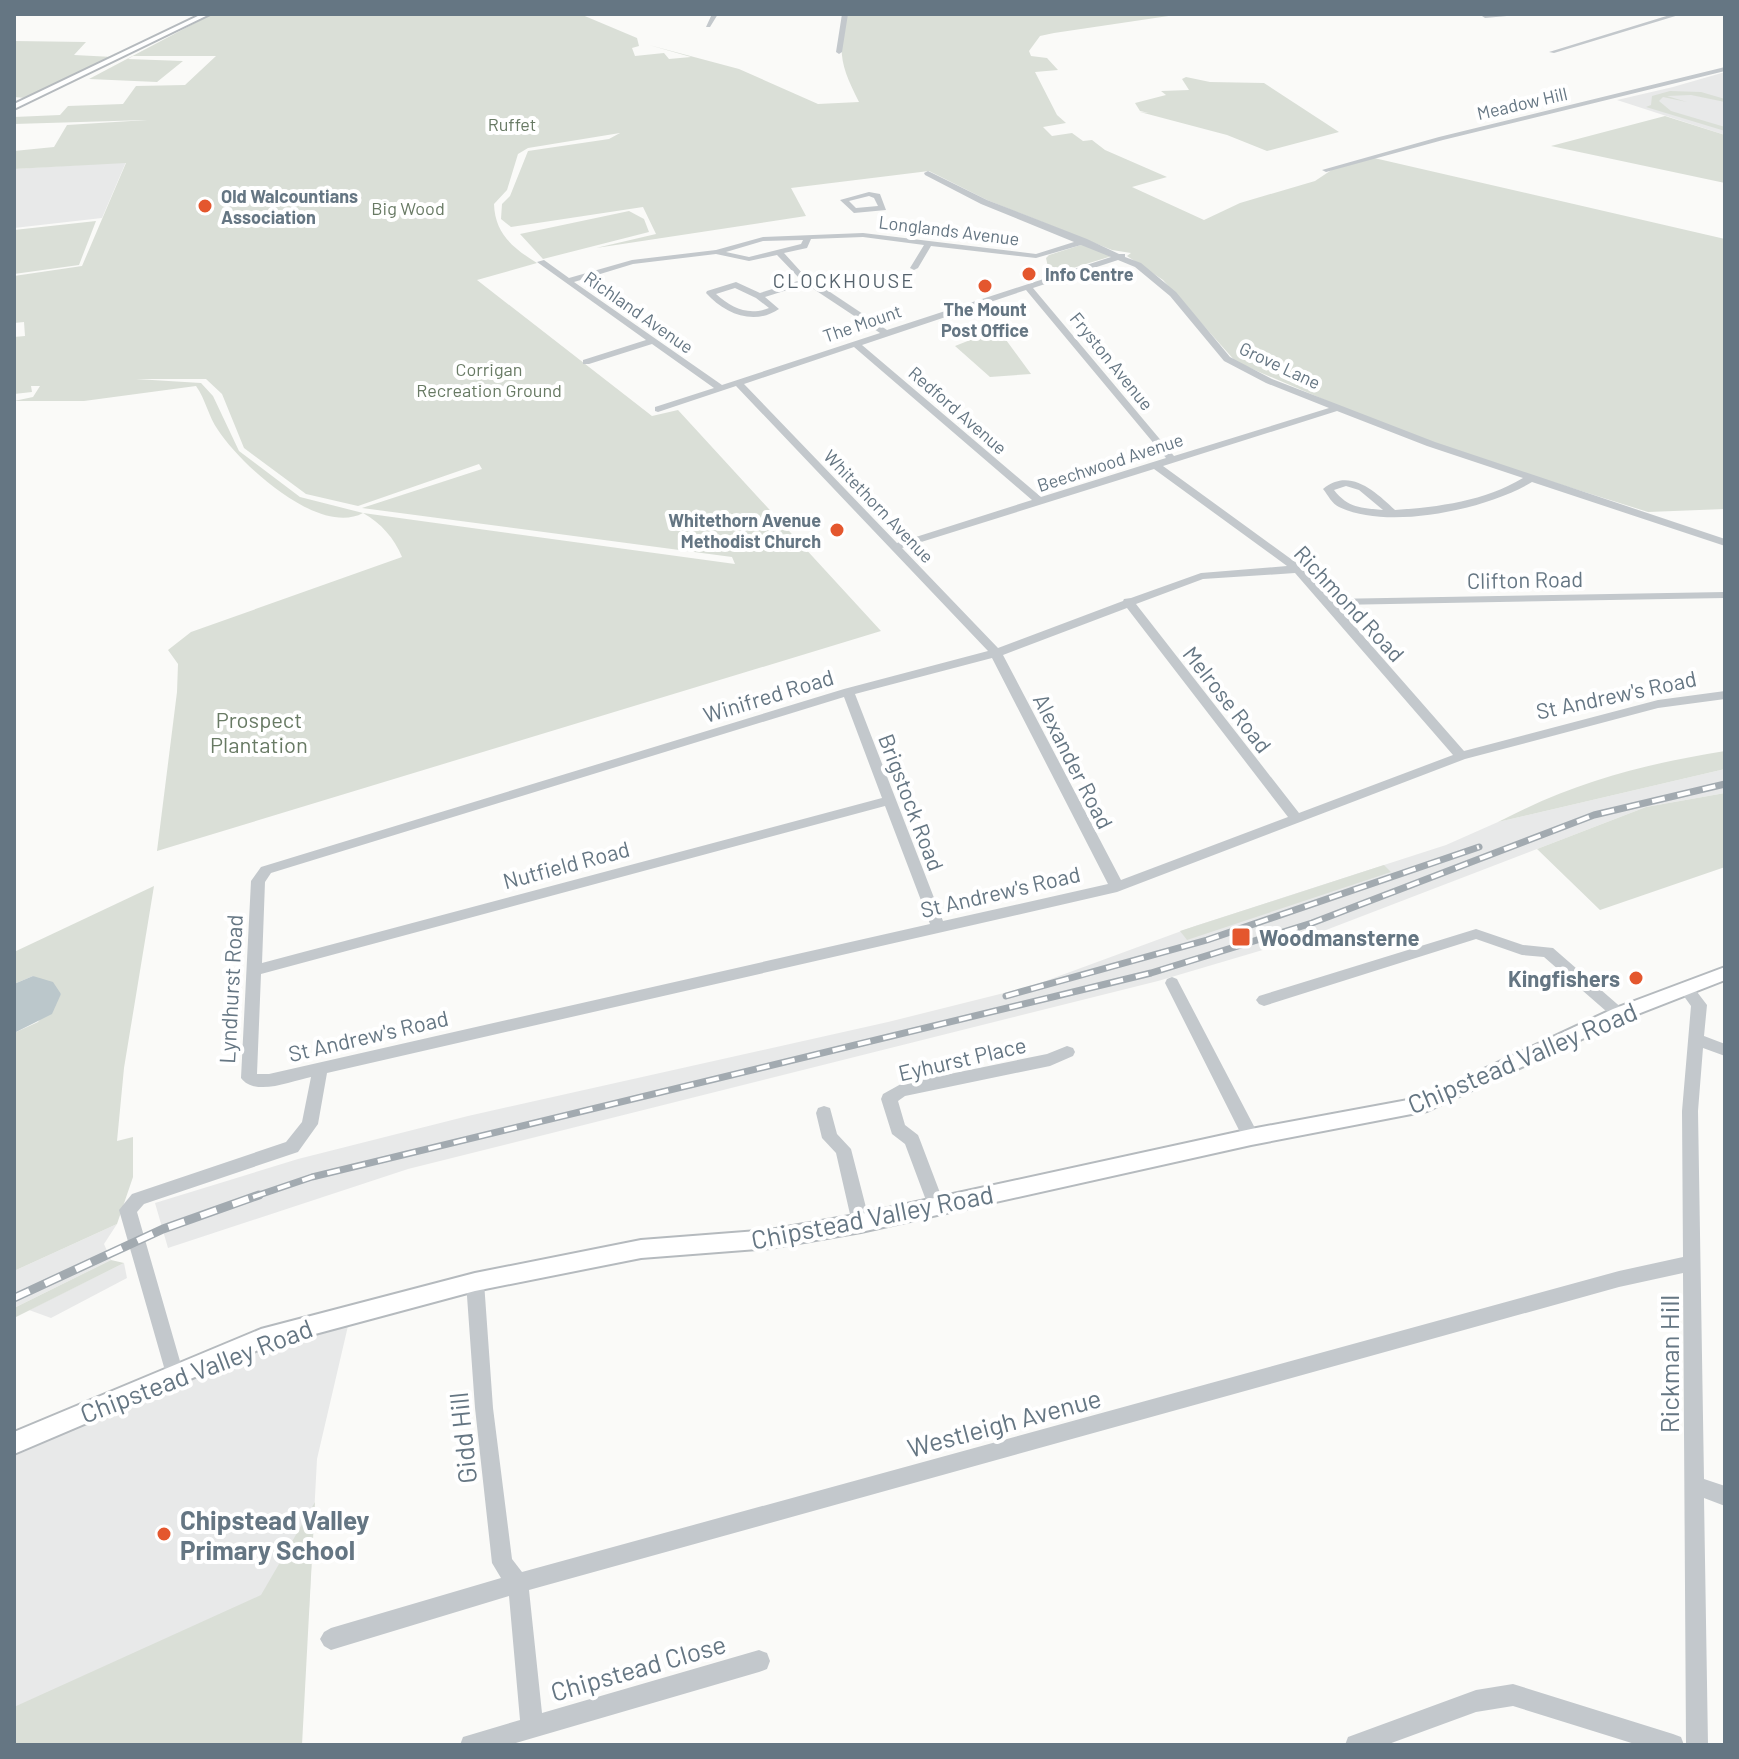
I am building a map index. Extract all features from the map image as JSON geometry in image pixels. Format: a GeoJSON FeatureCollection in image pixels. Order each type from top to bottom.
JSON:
{"type":"FeatureCollection","features":[{"type":"Feature","properties":{"kind":"main road"},"geometry":{"type":"LineString","coordinates":[[14,107],[207,14]]}},
{"type":"Feature","properties":{"kind":"main road","name":"Chipstead Valley Road"},"geometry":{"type":"LineString","coordinates":[[14,1443],[175,1375],[305,1325],[475,1282],[641,1249],[770,1239],[861,1223],[1251,1137],[1427,1104],[1619,1014],[1725,973]]}},
{"type":"Feature","properties":{"kind":"street"},"geometry":{"type":"LineString","coordinates":[[708,26],[715,14]]}},
{"type":"Feature","properties":{"kind":"street"},"geometry":{"type":"LineString","coordinates":[[839,52],[845,14]]}},
{"type":"Feature","properties":{"kind":"street"},"geometry":{"type":"LineString","coordinates":[[1485,16],[1526,14]]}},
{"type":"Feature","properties":{"kind":"street"},"geometry":{"type":"LineString","coordinates":[[1552,52],[1679,14]]}},
{"type":"Feature","properties":{"kind":"street","name":"Meadow Hill"},"geometry":{"type":"LineString","coordinates":[[1326,170],[1441,138],[1725,69]]}},
{"type":"Feature","properties":{"kind":"street","name":"Grove Lane"},"geometry":{"type":"LineString","coordinates":[[928,173],[984,202],[1122,256],[1148,272],[1173,294],[1227,359],[1337,408],[1725,543]]}},
{"type":"Feature","properties":{"kind":"street"},"geometry":{"type":"LineString","coordinates":[[863,235],[871,218]]}},
{"type":"Feature","properties":{"kind":"street","name":"Longlands Avenue"},"geometry":{"type":"LineString","coordinates":[[567,281],[632,262],[716,252],[763,239],[863,235],[1045,267],[1084,241]]}},
{"type":"Feature","properties":{"kind":"street","name":"Longlands Avenue"},"geometry":{"type":"LineString","coordinates":[[716,252],[737,259],[780,254],[804,246],[808,237]]}},
{"type":"Feature","properties":{"kind":"street"},"geometry":{"type":"LineString","coordinates":[[914,268],[928,244]]}},
{"type":"Feature","properties":{"kind":"street"},"geometry":{"type":"LineString","coordinates":[[780,254],[807,281],[884,332]]}},
{"type":"Feature","properties":{"kind":"street","name":"The Mount"},"geometry":{"type":"LineString","coordinates":[[658,409],[1027,286],[1045,267],[1122,256]]}},
{"type":"Feature","properties":{"kind":"street","name":"Richland Avenue"},"geometry":{"type":"LineString","coordinates":[[541,262],[719,387]]}},
{"type":"Feature","properties":{"kind":"street"},"geometry":{"type":"LineString","coordinates":[[759,296],[775,309],[749,317],[710,293],[736,285],[759,296],[807,281]]}},
{"type":"Feature","properties":{"kind":"street","name":"Fryston Avenue"},"geometry":{"type":"LineString","coordinates":[[1027,286],[1171,458]]}},
{"type":"Feature","properties":{"kind":"street"},"geometry":{"type":"LineString","coordinates":[[586,362],[652,341]]}},
{"type":"Feature","properties":{"kind":"street","name":"Redford Avenue"},"geometry":{"type":"LineString","coordinates":[[855,343],[1040,502]]}},
{"type":"Feature","properties":{"kind":"street","name":"Whitethorn Avenue"},"geometry":{"type":"LineString","coordinates":[[737,382],[996,653]]}},
{"type":"Feature","properties":{"kind":"street","name":"Beechwood Avenue"},"geometry":{"type":"LineString","coordinates":[[894,547],[1337,408]]}},
{"type":"Feature","properties":{"kind":"street","name":"Richmond Road"},"geometry":{"type":"LineString","coordinates":[[1156,465],[1298,569],[1461,756]]}},
{"type":"Feature","properties":{"kind":"street"},"geometry":{"type":"LineString","coordinates":[[1392,513],[1360,486],[1346,483],[1328,489],[1334,500],[1349,507],[1392,513],[1455,508],[1517,489],[1531,478]]}},
{"type":"Feature","properties":{"kind":"street","name":"Winifred Road"},"geometry":{"type":"LineString","coordinates":[[258,881],[262,873],[272,868],[848,692],[996,653],[1201,576],[1298,569]]}},
{"type":"Feature","properties":{"kind":"street","name":"Clifton Road"},"geometry":{"type":"LineString","coordinates":[[1326,602],[1725,595]]}},
{"type":"Feature","properties":{"kind":"street","name":"Melrose Road"},"geometry":{"type":"LineString","coordinates":[[1128,601],[1297,820]]}},
{"type":"Feature","properties":{"kind":"street","name":"Alexander Road"},"geometry":{"type":"LineString","coordinates":[[996,653],[1117,887]]}},
{"type":"Feature","properties":{"kind":"street","name":"Brigstock Road"},"geometry":{"type":"LineString","coordinates":[[848,692],[938,927]]}},
{"type":"Feature","properties":{"kind":"street","name":"St Andrew's Road"},"geometry":{"type":"LineString","coordinates":[[269,1080],[1117,887],[1461,756],[1658,704],[1725,695]]}},
{"type":"Feature","properties":{"kind":"street","name":"Nutfield Road"},"geometry":{"type":"LineString","coordinates":[[253,971],[890,800]]}},
{"type":"Feature","properties":{"kind":"street","name":"Lyndhurst Road"},"geometry":{"type":"LineString","coordinates":[[258,881],[248,1075],[255,1081],[269,1080]]}},
{"type":"Feature","properties":{"kind":"street"},"geometry":{"type":"LineString","coordinates":[[1264,1000],[1476,934],[1522,950],[1548,952],[1619,1014]]}},
{"type":"Feature","properties":{"kind":"street"},"geometry":{"type":"LineString","coordinates":[[1172,983],[1251,1137]]}},
{"type":"Feature","properties":{"kind":"street","name":"Rickman Hill"},"geometry":{"type":"LineString","coordinates":[[1686,988],[1699,1005],[1690,1111],[1697,1745]]}},
{"type":"Feature","properties":{"kind":"street"},"geometry":{"type":"LineString","coordinates":[[1698,1040],[1725,1050]]}},
{"type":"Feature","properties":{"kind":"street","name":"Eyhurst Place"},"geometry":{"type":"LineString","coordinates":[[936,1206],[912,1140],[898,1129],[889,1099],[901,1090],[1050,1060],[1067,1052]]}},
{"type":"Feature","properties":{"kind":"street"},"geometry":{"type":"LineString","coordinates":[[175,1375],[128,1210],[138,1199],[292,1147],[310,1124],[320,1069]]}},
{"type":"Feature","properties":{"kind":"street"},"geometry":{"type":"LineString","coordinates":[[824,1113],[830,1138],[843,1149],[861,1223]]}},
{"type":"Feature","properties":{"kind":"street","name":"Westleigh Avenue"},"geometry":{"type":"LineString","coordinates":[[331,1639],[518,1583],[1619,1279],[1693,1263]]}},
{"type":"Feature","properties":{"kind":"street","name":"Gidd Hill"},"geometry":{"type":"LineString","coordinates":[[475,1282],[484,1408],[502,1563],[518,1583]]}},
{"type":"Feature","properties":{"kind":"street"},"geometry":{"type":"LineString","coordinates":[[1694,1485],[1725,1496]]}},
{"type":"Feature","properties":{"kind":"street","name":"Chipstead Close"},"geometry":{"type":"LineString","coordinates":[[518,1583],[532,1727]]}},
{"type":"Feature","properties":{"kind":"street","name":"Chipstead Close"},"geometry":{"type":"LineString","coordinates":[[471,1745],[759,1661]]}},
{"type":"Feature","properties":{"kind":"street"},"geometry":{"type":"LineString","coordinates":[[1356,1745],[1476,1701],[1513,1695],[1542,1701],[1673,1745]]}},
{"type":"Feature","properties":{"kind":"shaded area"},"geometry":{"type":"Polygon","coordinates":[[[1725,72],[1725,135],[1617,100],[1673,87],[1725,72]]]}},
{"type":"Feature","properties":{"kind":"shaded area"},"geometry":{"type":"Polygon","coordinates":[[[126,162],[102,218],[14,228],[14,169],[126,162]]]}},
{"type":"Feature","properties":{"kind":"shaded area"},"geometry":{"type":"Polygon","coordinates":[[[1725,769],[1725,793],[1646,807],[1313,935],[1158,981],[408,1169],[168,1248],[155,1203],[298,1159],[468,1116],[888,1022],[1032,986],[1195,926],[1446,845],[1498,822],[1725,769]]]}},
{"type":"Feature","properties":{"kind":"shaded area"},"geometry":{"type":"Polygon","coordinates":[[[33,976],[53,982],[61,994],[52,1014],[14,1033],[14,984],[33,976]]]}},
{"type":"Feature","properties":{"kind":"shaded area"},"geometry":{"type":"Polygon","coordinates":[[[117,1224],[104,1244],[111,1260],[14,1308],[14,1271],[117,1224]]]}},
{"type":"Feature","properties":{"kind":"shaded area"},"geometry":{"type":"Polygon","coordinates":[[[124,1263],[127,1278],[51,1318],[29,1310],[124,1263]]]}},
{"type":"Feature","properties":{"kind":"shaded area","name":"Chipstead Valley Primary School"},"geometry":{"type":"Polygon","coordinates":[[[351,1313],[317,1459],[309,1610],[14,1736],[14,1443],[351,1313]]]}},
{"type":"Feature","properties":{"kind":"green space"},"geometry":{"type":"Polygon","coordinates":[[[212,14],[580,14],[637,38],[639,46],[632,48],[635,56],[664,53],[669,59],[691,57],[649,45],[739,69],[818,104],[859,102],[842,60],[847,14],[1182,14],[1040,36],[1029,51],[1031,56],[1047,58],[1058,70],[1035,72],[1057,115],[1066,123],[1043,127],[1052,136],[1072,133],[1083,141],[1092,140],[1105,150],[1167,177],[1132,187],[1204,220],[1240,203],[1315,181],[1336,167],[1374,158],[1725,239],[1725,509],[1648,512],[1464,454],[1339,406],[1236,362],[1163,280],[1127,256],[1131,253],[1112,250],[987,200],[929,171],[791,188],[806,216],[596,248],[656,234],[643,207],[511,227],[501,219],[502,204],[510,196],[528,151],[609,139],[620,133],[528,148],[518,154],[507,190],[494,204],[498,224],[507,239],[537,263],[477,280],[652,416],[678,410],[881,631],[157,851],[177,692],[178,664],[168,650],[191,632],[402,557],[386,532],[363,513],[345,518],[325,515],[304,506],[262,478],[218,430],[196,386],[84,401],[14,401],[33,397],[40,386],[31,386],[32,392],[14,394],[14,337],[25,336],[24,322],[14,323],[14,276],[82,266],[126,163],[14,169],[14,151],[54,147],[67,125],[147,120],[14,124],[14,117],[60,115],[68,106],[123,104],[136,86],[185,85],[216,56],[133,56],[128,59],[183,61],[157,82],[89,79],[212,14]],[[136,379],[201,383],[213,396],[239,451],[300,497],[363,513],[735,564],[732,557],[362,508],[482,469],[479,464],[358,506],[306,494],[244,448],[222,394],[206,379],[136,379]]]}},
{"type":"Feature","properties":{"kind":"green space"},"geometry":{"type":"Polygon","coordinates":[[[14,41],[86,42],[74,55],[113,57],[25,98],[14,97],[14,41]]]}},
{"type":"Feature","properties":{"kind":"green space"},"geometry":{"type":"Polygon","coordinates":[[[1186,77],[1210,82],[1264,83],[1339,132],[1267,151],[1227,135],[1140,112],[1149,113],[1140,111],[1135,103],[1166,95],[1161,91],[1189,90],[1182,79],[1186,77]]]}},
{"type":"Feature","properties":{"kind":"green space"},"geometry":{"type":"Polygon","coordinates":[[[1670,91],[1701,92],[1725,99],[1725,102],[1691,95],[1667,96],[1687,102],[1663,97],[1659,101],[1671,111],[1725,127],[1725,131],[1646,107],[1651,105],[1652,96],[1670,91]]]}},
{"type":"Feature","properties":{"kind":"green space"},"geometry":{"type":"Polygon","coordinates":[[[1665,116],[1725,135],[1725,183],[1551,146],[1665,116]]]}},
{"type":"Feature","properties":{"kind":"green space"},"geometry":{"type":"Polygon","coordinates":[[[629,211],[644,219],[649,232],[543,259],[520,234],[629,211]]]}},
{"type":"Feature","properties":{"kind":"green space"},"geometry":{"type":"Polygon","coordinates":[[[96,221],[79,265],[14,274],[14,230],[96,221]]]}},
{"type":"Feature","properties":{"kind":"green space"},"geometry":{"type":"Polygon","coordinates":[[[1084,244],[1112,256],[1060,272],[1048,267],[1046,258],[1049,255],[1084,244]]]}},
{"type":"Feature","properties":{"kind":"green space"},"geometry":{"type":"Polygon","coordinates":[[[998,329],[1031,374],[990,377],[955,346],[998,329]]]}},
{"type":"Feature","properties":{"kind":"green space"},"geometry":{"type":"Polygon","coordinates":[[[1725,751],[1725,769],[1498,822],[1554,796],[1608,777],[1664,762],[1725,751]]]}},
{"type":"Feature","properties":{"kind":"green space"},"geometry":{"type":"Polygon","coordinates":[[[1725,793],[1725,867],[1600,910],[1537,849],[1646,807],[1725,793]]]}},
{"type":"Feature","properties":{"kind":"green space"},"geometry":{"type":"Polygon","coordinates":[[[1384,865],[1391,872],[1187,940],[1180,931],[1384,865]]]}},
{"type":"Feature","properties":{"kind":"green space"},"geometry":{"type":"Polygon","coordinates":[[[154,886],[124,1068],[117,1141],[133,1137],[133,1177],[117,1224],[14,1271],[14,1033],[38,1022],[61,994],[33,976],[14,984],[14,952],[154,886]]]}},
{"type":"Feature","properties":{"kind":"green space"},"geometry":{"type":"Polygon","coordinates":[[[111,1260],[124,1263],[14,1318],[14,1308],[111,1260]]]}},
{"type":"Feature","properties":{"kind":"green space"},"geometry":{"type":"Polygon","coordinates":[[[315,1502],[302,1745],[14,1745],[14,1707],[261,1595],[315,1502]]]}},
{"type":"Feature","properties":{"kind":"railway"},"geometry":{"type":"LineString","coordinates":[[253,1197],[312,1177],[1151,973],[1312,923],[1594,815],[1725,784]]}},
{"type":"Feature","properties":{"kind":"railway"},"geometry":{"type":"LineString","coordinates":[[1006,996],[1207,940],[1479,847]]}},
{"type":"Feature","properties":{"kind":"railway"},"geometry":{"type":"LineString","coordinates":[[14,1298],[163,1229],[259,1195]]}},
{"type":"Feature","properties":{"kind":"place","name":"Old Walcountians Association"},"geometry":{"type":"Point","coordinates":[205,206]}},
{"type":"Feature","properties":{"kind":"place","name":"Info Centre"},"geometry":{"type":"Point","coordinates":[1029,274]}},
{"type":"Feature","properties":{"kind":"place","name":"The Mount Post Office"},"geometry":{"type":"Point","coordinates":[985,286]}},
{"type":"Feature","properties":{"kind":"place","name":"Whitethorn Avenue Methodist Church"},"geometry":{"type":"Point","coordinates":[837,530]}},
{"type":"Feature","properties":{"kind":"place","name":"Woodmansterne"},"geometry":{"type":"Point","coordinates":[1241,937]}},
{"type":"Feature","properties":{"kind":"place","name":"Kingfishers"},"geometry":{"type":"Point","coordinates":[1636,978]}},
{"type":"Feature","properties":{"kind":"place","name":"Chipstead Valley Primary School"},"geometry":{"type":"Point","coordinates":[164,1534]}},
{"type":"Feature","properties":{"kind":"district","name":"CLOCKHOUSE"},"geometry":{"type":"Point","coordinates":[844,280]}},
{"type":"Feature","properties":{"kind":"park label","name":"Ruffet"},"geometry":{"type":"Point","coordinates":[512,124]}},
{"type":"Feature","properties":{"kind":"park label","name":"Big Wood"},"geometry":{"type":"Point","coordinates":[408,208]}},
{"type":"Feature","properties":{"kind":"park label","name":"Corrigan Recreation Ground"},"geometry":{"type":"Point","coordinates":[489,379]}},
{"type":"Feature","properties":{"kind":"park label","name":"Prospect Plantation"},"geometry":{"type":"Point","coordinates":[259,732]}}]}
